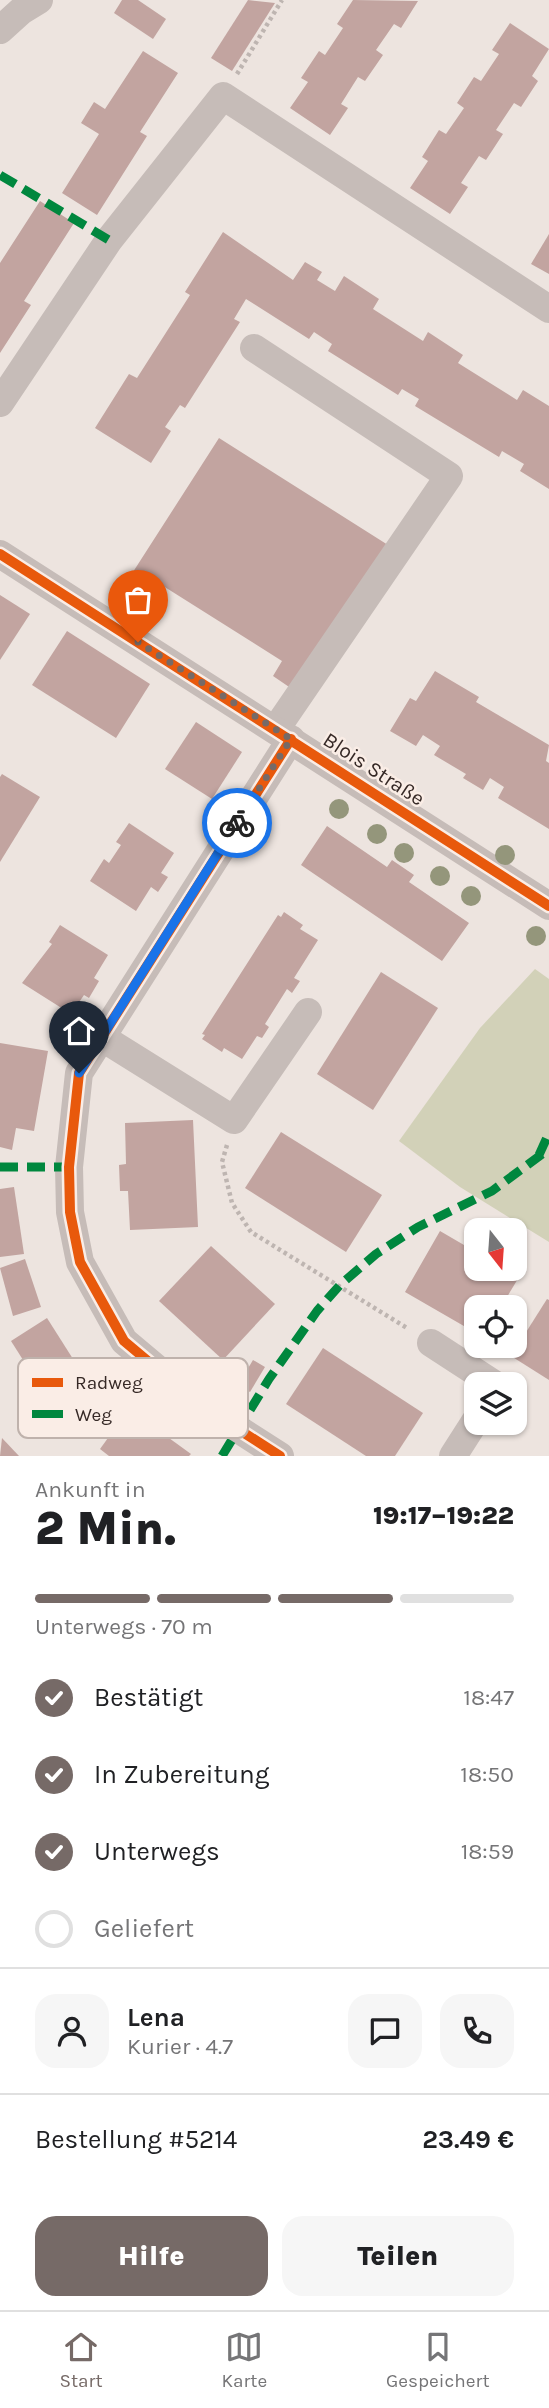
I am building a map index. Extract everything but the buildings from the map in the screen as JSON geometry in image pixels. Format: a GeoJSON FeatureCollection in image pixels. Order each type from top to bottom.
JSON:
{"type":"FeatureCollection","features":[{"type":"Feature","properties":{"kind":"street"},"geometry":{"type":"LineString","coordinates":[[0,30],[21,11],[39,0]]}},
{"type":"Feature","properties":{"kind":"street"},"geometry":{"type":"LineString","coordinates":[[0,403],[110,240],[223,96],[549,309]]}},
{"type":"Feature","properties":{"kind":"street"},"geometry":{"type":"LineString","coordinates":[[144,1358],[124,1341],[80,1262],[70,1212],[69,1167],[79,1073],[284,734],[449,476],[254,348]]}},
{"type":"Feature","properties":{"kind":"street","name":"Blois Straße"},"geometry":{"type":"LineString","coordinates":[[0,554],[549,906]]}},
{"type":"Feature","properties":{"kind":"street"},"geometry":{"type":"LineString","coordinates":[[101,1037],[234,1120],[307,1012]]}},
{"type":"Feature","properties":{"kind":"street"},"geometry":{"type":"LineString","coordinates":[[430,1343],[475,1372]]}},
{"type":"Feature","properties":{"kind":"street"},"geometry":{"type":"LineString","coordinates":[[453,1456],[466,1435]]}},
{"type":"Feature","properties":{"kind":"street"},"geometry":{"type":"LineString","coordinates":[[248,1436],[279,1456]]}},
{"type":"Feature","properties":{"kind":"path"},"geometry":{"type":"LineString","coordinates":[[223,96],[282,0]]}},
{"type":"Feature","properties":{"kind":"path"},"geometry":{"type":"LineString","coordinates":[[234,1120],[222,1162],[232,1203],[251,1232],[430,1343]]}},
{"type":"Feature","properties":{"kind":"green space"},"geometry":{"type":"Polygon","coordinates":[[[535,969],[549,979],[549,1242],[527,1228],[527,1218],[510,1218],[460,1187],[399,1141],[480,1028],[535,969]]]}},
{"type":"Feature","properties":{"kind":"marked path"},"geometry":{"type":"LineString","coordinates":[[0,175],[109,240]]}},
{"type":"Feature","properties":{"kind":"marked path"},"geometry":{"type":"LineString","coordinates":[[539,1155],[549,1133]]}},
{"type":"Feature","properties":{"kind":"marked path"},"geometry":{"type":"LineString","coordinates":[[248,1413],[317,1311],[340,1285],[376,1254],[418,1227],[492,1191],[549,1149]]}},
{"type":"Feature","properties":{"kind":"marked path"},"geometry":{"type":"LineString","coordinates":[[0,1167],[69,1167]]}},
{"type":"Feature","properties":{"kind":"marked path"},"geometry":{"type":"LineString","coordinates":[[222,1456],[233,1438]]}},
{"type":"Feature","properties":{"kind":"cycle path"},"geometry":{"type":"LineString","coordinates":[[0,554],[549,906]]}},
{"type":"Feature","properties":{"kind":"cycle path"},"geometry":{"type":"LineString","coordinates":[[144,1358],[124,1341],[80,1262],[70,1212],[69,1167],[79,1073],[291,739]]}},
{"type":"Feature","properties":{"kind":"cycle path"},"geometry":{"type":"LineString","coordinates":[[248,1435],[280,1456]]}},
{"type":"Feature","properties":{"kind":"way so far"},"geometry":{"type":"LineString","coordinates":[[138,642],[291,739],[237,823]]}},
{"type":"Feature","properties":{"kind":"route"},"geometry":{"type":"LineString","coordinates":[[79,1073],[237,823]]}}]}
